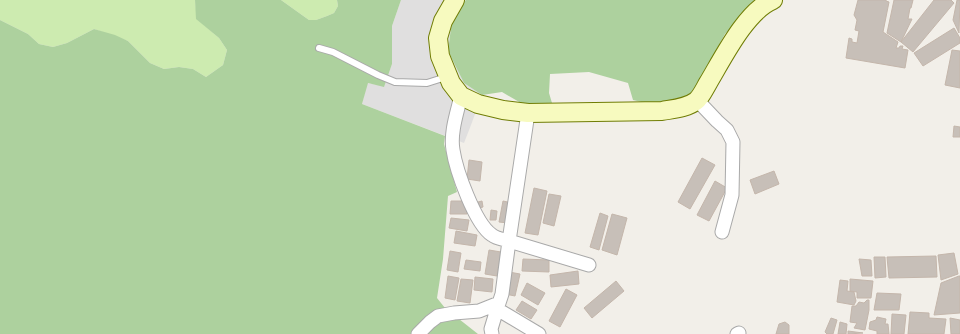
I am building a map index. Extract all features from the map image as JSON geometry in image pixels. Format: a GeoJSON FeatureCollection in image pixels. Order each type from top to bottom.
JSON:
{"type":"FeatureCollection","features":[{"type":"Feature","properties":{"kind":"street"},"geometry":{"type":"LineString","coordinates":[[455,0],[443,21],[438,38],[440,56],[448,77],[461,96],[478,104],[503,110],[528,113],[662,111],[681,108],[697,100],[738,33],[751,16],[766,3],[773,0]]}},
{"type":"Feature","properties":{"kind":"street"},"geometry":{"type":"LineString","coordinates":[[461,96],[454,124],[452,149],[461,182],[483,227],[491,235],[498,238],[589,265]]}},
{"type":"Feature","properties":{"kind":"street"},"geometry":{"type":"LineString","coordinates":[[697,100],[728,130],[734,142],[732,195],[722,232]]}},
{"type":"Feature","properties":{"kind":"street"},"geometry":{"type":"LineString","coordinates":[[492,334],[491,330],[498,306],[509,241],[528,113]]}},
{"type":"Feature","properties":{"kind":"street"},"geometry":{"type":"LineString","coordinates":[[418,334],[438,316],[479,311],[498,306],[539,334]]}},
{"type":"Feature","properties":{"kind":"lane"},"geometry":{"type":"LineString","coordinates":[[318,48],[333,52],[395,82],[427,83],[448,77]]}},
{"type":"Feature","properties":{"kind":"shaded area"},"geometry":{"type":"Polygon","coordinates":[[[401,0],[466,0],[457,9],[451,28],[448,51],[464,83],[482,95],[464,143],[362,104],[367,83],[384,86],[392,64],[392,26],[401,0]]]}},
{"type":"Feature","properties":{"kind":"green space"},"geometry":{"type":"Polygon","coordinates":[[[0,0],[195,0],[197,19],[219,38],[227,50],[223,65],[206,77],[193,69],[179,67],[164,69],[150,63],[128,41],[94,29],[67,43],[53,47],[39,44],[28,34],[0,20],[0,0]]]}},
{"type":"Feature","properties":{"kind":"green space"},"geometry":{"type":"Polygon","coordinates":[[[195,0],[281,0],[309,20],[316,20],[334,13],[338,6],[337,0],[401,0],[392,26],[392,64],[384,87],[368,83],[362,104],[445,136],[444,144],[457,192],[448,196],[443,259],[437,298],[445,308],[478,334],[0,334],[0,20],[28,34],[39,44],[53,47],[67,43],[94,29],[115,35],[128,41],[150,63],[164,69],[179,67],[193,69],[206,77],[223,65],[227,50],[219,38],[196,19],[195,0]]]}},
{"type":"Feature","properties":{"kind":"green space"},"geometry":{"type":"Polygon","coordinates":[[[281,0],[337,0],[338,6],[334,13],[316,20],[309,20],[281,0]]]}},
{"type":"Feature","properties":{"kind":"green space"},"geometry":{"type":"Polygon","coordinates":[[[466,0],[762,0],[757,2],[725,34],[698,84],[687,100],[662,107],[633,100],[628,83],[589,72],[550,74],[549,93],[552,103],[521,103],[502,92],[482,95],[464,83],[448,51],[451,28],[457,9],[466,0]]]}},
{"type":"Feature","properties":{"kind":"building"},"geometry":{"type":"Polygon","coordinates":[[[858,0],[886,0],[889,2],[883,32],[898,42],[896,48],[903,46],[902,49],[908,50],[905,68],[846,58],[849,38],[852,39],[852,42],[857,43],[859,31],[855,30],[857,20],[854,15],[858,0]]]}},
{"type":"Feature","properties":{"kind":"building"},"geometry":{"type":"Polygon","coordinates":[[[894,0],[913,0],[908,19],[912,19],[901,42],[887,33],[894,0]]]}},
{"type":"Feature","properties":{"kind":"building"},"geometry":{"type":"Polygon","coordinates":[[[934,0],[951,0],[954,3],[913,52],[901,42],[934,0]]]}},
{"type":"Feature","properties":{"kind":"building"},"geometry":{"type":"Polygon","coordinates":[[[957,0],[960,0],[959,33],[953,20],[957,0]]]}},
{"type":"Feature","properties":{"kind":"building"},"geometry":{"type":"Polygon","coordinates":[[[954,28],[960,38],[960,43],[923,66],[914,53],[954,28]]]}},
{"type":"Feature","properties":{"kind":"building"},"geometry":{"type":"Polygon","coordinates":[[[952,50],[960,51],[960,88],[945,85],[952,50]]]}},
{"type":"Feature","properties":{"kind":"building"},"geometry":{"type":"Polygon","coordinates":[[[954,126],[960,127],[960,137],[953,137],[954,126]]]}},
{"type":"Feature","properties":{"kind":"building"},"geometry":{"type":"Polygon","coordinates":[[[702,158],[715,165],[690,209],[678,202],[702,158]]]}},
{"type":"Feature","properties":{"kind":"building"},"geometry":{"type":"Polygon","coordinates":[[[469,160],[482,162],[480,181],[467,179],[469,160]]]}},
{"type":"Feature","properties":{"kind":"building"},"geometry":{"type":"Polygon","coordinates":[[[774,171],[779,184],[755,194],[750,180],[774,171]]]}},
{"type":"Feature","properties":{"kind":"building"},"geometry":{"type":"Polygon","coordinates":[[[715,181],[727,188],[709,221],[697,215],[715,181]]]}},
{"type":"Feature","properties":{"kind":"building"},"geometry":{"type":"Polygon","coordinates":[[[534,188],[547,191],[538,235],[525,233],[534,188]]]}},
{"type":"Feature","properties":{"kind":"building"},"geometry":{"type":"Polygon","coordinates":[[[549,194],[561,196],[554,226],[543,223],[549,194]]]}},
{"type":"Feature","properties":{"kind":"building"},"geometry":{"type":"Polygon","coordinates":[[[451,201],[467,201],[467,214],[450,214],[451,201]]]}},
{"type":"Feature","properties":{"kind":"building"},"geometry":{"type":"Polygon","coordinates":[[[482,201],[483,207],[479,208],[478,202],[482,201]]]}},
{"type":"Feature","properties":{"kind":"building"},"geometry":{"type":"Polygon","coordinates":[[[503,201],[512,203],[508,223],[499,222],[503,201]]]}},
{"type":"Feature","properties":{"kind":"building"},"geometry":{"type":"Polygon","coordinates":[[[491,210],[497,211],[496,220],[490,220],[491,210]]]}},
{"type":"Feature","properties":{"kind":"building"},"geometry":{"type":"Polygon","coordinates":[[[600,213],[608,216],[599,250],[590,247],[600,213]]]}},
{"type":"Feature","properties":{"kind":"building"},"geometry":{"type":"Polygon","coordinates":[[[612,214],[627,218],[617,255],[602,250],[612,214]]]}},
{"type":"Feature","properties":{"kind":"building"},"geometry":{"type":"Polygon","coordinates":[[[451,218],[469,220],[467,231],[449,228],[451,218]]]}},
{"type":"Feature","properties":{"kind":"building"},"geometry":{"type":"Polygon","coordinates":[[[456,231],[477,235],[475,246],[454,243],[456,231]]]}},
{"type":"Feature","properties":{"kind":"building"},"geometry":{"type":"Polygon","coordinates":[[[489,250],[501,252],[497,276],[485,274],[489,250]]]}},
{"type":"Feature","properties":{"kind":"building"},"geometry":{"type":"Polygon","coordinates":[[[450,251],[461,253],[458,272],[447,270],[450,251]]]}},
{"type":"Feature","properties":{"kind":"building"},"geometry":{"type":"Polygon","coordinates":[[[954,253],[958,274],[941,280],[938,255],[954,253]]]}},
{"type":"Feature","properties":{"kind":"building"},"geometry":{"type":"Polygon","coordinates":[[[936,256],[937,277],[889,278],[887,257],[936,256]]]}},
{"type":"Feature","properties":{"kind":"building"},"geometry":{"type":"Polygon","coordinates":[[[874,257],[885,257],[886,277],[875,278],[874,257]]]}},
{"type":"Feature","properties":{"kind":"building"},"geometry":{"type":"Polygon","coordinates":[[[523,259],[549,260],[549,272],[522,271],[523,259]]]}},
{"type":"Feature","properties":{"kind":"building"},"geometry":{"type":"Polygon","coordinates":[[[859,259],[871,260],[872,276],[862,276],[859,259]]]}},
{"type":"Feature","properties":{"kind":"building"},"geometry":{"type":"Polygon","coordinates":[[[466,260],[481,262],[480,271],[464,269],[466,260]]]}},
{"type":"Feature","properties":{"kind":"building"},"geometry":{"type":"Polygon","coordinates":[[[578,271],[579,284],[551,287],[550,275],[578,271]]]}},
{"type":"Feature","properties":{"kind":"building"},"geometry":{"type":"Polygon","coordinates":[[[509,272],[520,274],[515,296],[505,294],[509,272]]]}},
{"type":"Feature","properties":{"kind":"building"},"geometry":{"type":"Polygon","coordinates":[[[448,276],[459,278],[455,300],[445,298],[448,276]]]}},
{"type":"Feature","properties":{"kind":"building"},"geometry":{"type":"Polygon","coordinates":[[[959,276],[960,313],[934,315],[941,283],[959,276]]]}},
{"type":"Feature","properties":{"kind":"building"},"geometry":{"type":"Polygon","coordinates":[[[475,277],[493,279],[492,292],[474,290],[475,277]]]}},
{"type":"Feature","properties":{"kind":"building"},"geometry":{"type":"Polygon","coordinates":[[[461,279],[473,280],[470,303],[457,301],[461,279]]]}},
{"type":"Feature","properties":{"kind":"building"},"geometry":{"type":"Polygon","coordinates":[[[850,279],[873,281],[871,298],[857,298],[857,292],[850,291],[850,279]]]}},
{"type":"Feature","properties":{"kind":"building"},"geometry":{"type":"Polygon","coordinates":[[[840,280],[848,281],[847,291],[854,292],[856,301],[854,305],[837,302],[840,280]]]}},
{"type":"Feature","properties":{"kind":"building"},"geometry":{"type":"Polygon","coordinates":[[[616,281],[624,291],[592,318],[584,308],[616,281]]]}},
{"type":"Feature","properties":{"kind":"building"},"geometry":{"type":"Polygon","coordinates":[[[527,283],[545,293],[538,305],[521,295],[527,283]]]}},
{"type":"Feature","properties":{"kind":"building"},"geometry":{"type":"Polygon","coordinates":[[[566,289],[577,295],[560,327],[549,321],[566,289]]]}},
{"type":"Feature","properties":{"kind":"building"},"geometry":{"type":"Polygon","coordinates":[[[877,293],[901,294],[899,310],[874,310],[877,293]]]}},
{"type":"Feature","properties":{"kind":"building"},"geometry":{"type":"Polygon","coordinates":[[[869,300],[869,310],[865,330],[854,328],[857,323],[850,322],[852,306],[856,306],[859,302],[864,303],[869,300]]]}},
{"type":"Feature","properties":{"kind":"building"},"geometry":{"type":"Polygon","coordinates":[[[522,301],[537,310],[531,319],[516,310],[522,301]]]}},
{"type":"Feature","properties":{"kind":"building"},"geometry":{"type":"Polygon","coordinates":[[[910,312],[929,313],[929,318],[946,319],[944,334],[908,334],[910,312]]]}},
{"type":"Feature","properties":{"kind":"building"},"geometry":{"type":"Polygon","coordinates":[[[892,314],[906,315],[904,334],[891,334],[892,314]]]}},
{"type":"Feature","properties":{"kind":"building"},"geometry":{"type":"Polygon","coordinates":[[[877,317],[886,319],[885,324],[888,324],[889,334],[877,334],[877,331],[869,329],[870,322],[876,320],[877,317]]]}},
{"type":"Feature","properties":{"kind":"building"},"geometry":{"type":"Polygon","coordinates":[[[831,318],[837,320],[833,334],[827,334],[825,332],[831,318]]]}},
{"type":"Feature","properties":{"kind":"building"},"geometry":{"type":"Polygon","coordinates":[[[950,318],[960,320],[960,334],[951,334],[950,318]]]}},
{"type":"Feature","properties":{"kind":"building"},"geometry":{"type":"Polygon","coordinates":[[[785,322],[789,325],[789,334],[776,334],[779,324],[785,322]]]}},
{"type":"Feature","properties":{"kind":"building"},"geometry":{"type":"Polygon","coordinates":[[[840,322],[847,324],[846,334],[838,334],[840,322]]]}},
{"type":"Feature","properties":{"kind":"building"},"geometry":{"type":"Polygon","coordinates":[[[848,331],[863,333],[848,334],[848,331]]]}}]}
